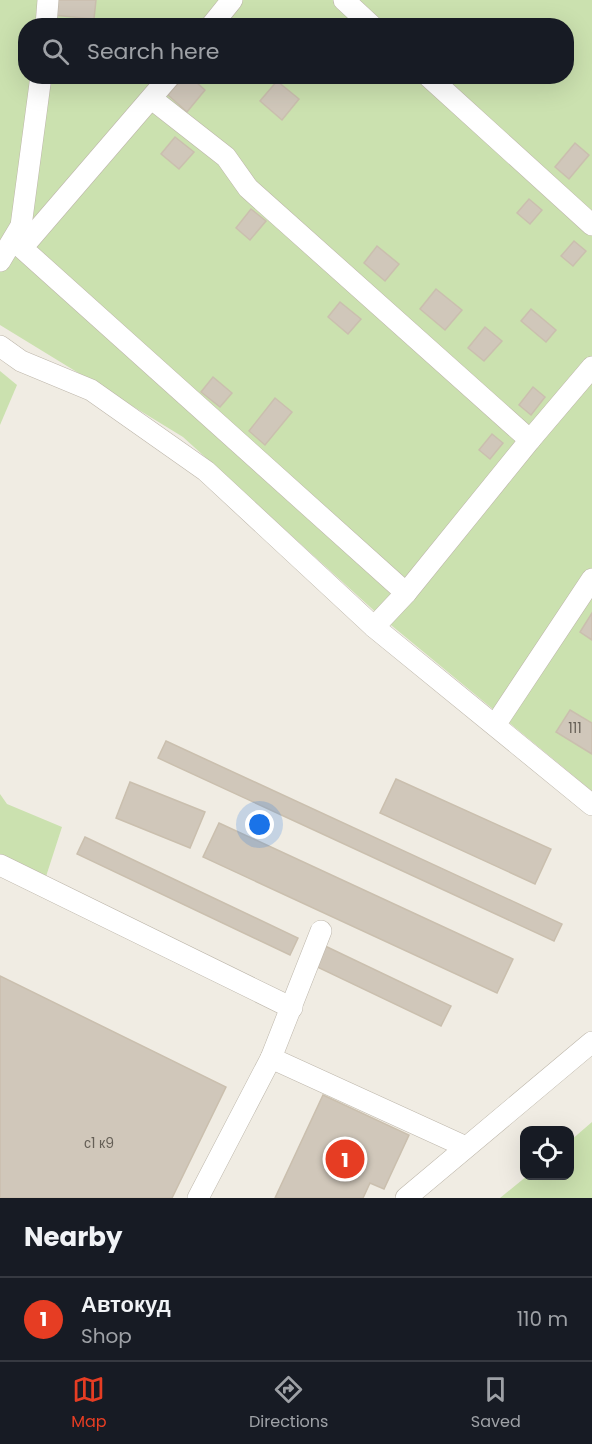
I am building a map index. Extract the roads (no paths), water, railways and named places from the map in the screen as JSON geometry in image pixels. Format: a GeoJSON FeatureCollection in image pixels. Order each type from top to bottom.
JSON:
{"type":"FeatureCollection","features":[{"type":"Feature","properties":{"kind":"street"},"geometry":{"type":"LineString","coordinates":[[47,18],[48,0]]}},
{"type":"Feature","properties":{"kind":"street"},"geometry":{"type":"LineString","coordinates":[[217,18],[232,0]]}},
{"type":"Feature","properties":{"kind":"street"},"geometry":{"type":"LineString","coordinates":[[344,0],[363,18]]}},
{"type":"Feature","properties":{"kind":"street"},"geometry":{"type":"LineString","coordinates":[[40,84],[27,230],[22,248],[406,593]]}},
{"type":"Feature","properties":{"kind":"street"},"geometry":{"type":"LineString","coordinates":[[0,261],[164,84]]}},
{"type":"Feature","properties":{"kind":"street"},"geometry":{"type":"LineString","coordinates":[[437,84],[592,225]]}},
{"type":"Feature","properties":{"kind":"street"},"geometry":{"type":"LineString","coordinates":[[152,99],[226,157],[248,188],[530,440]]}},
{"type":"Feature","properties":{"kind":"street"},"geometry":{"type":"LineString","coordinates":[[0,346],[21,361],[91,390],[207,471],[374,627],[592,805]]}},
{"type":"Feature","properties":{"kind":"street"},"geometry":{"type":"LineString","coordinates":[[374,627],[406,593],[592,367]]}},
{"type":"Feature","properties":{"kind":"street"},"geometry":{"type":"LineString","coordinates":[[495,725],[592,579]]}},
{"type":"Feature","properties":{"kind":"street"},"geometry":{"type":"LineString","coordinates":[[0,866],[292,1008]]}},
{"type":"Feature","properties":{"kind":"street"},"geometry":{"type":"LineString","coordinates":[[198,1198],[271,1058],[321,931]]}},
{"type":"Feature","properties":{"kind":"street"},"geometry":{"type":"LineString","coordinates":[[406,1198],[592,1042]]}},
{"type":"Feature","properties":{"kind":"street"},"geometry":{"type":"LineString","coordinates":[[271,1058],[466,1148]]}},
{"type":"Feature","properties":{"kind":"place","name":"Автокуд"},"geometry":{"type":"Point","coordinates":[345,1159]}}]}
